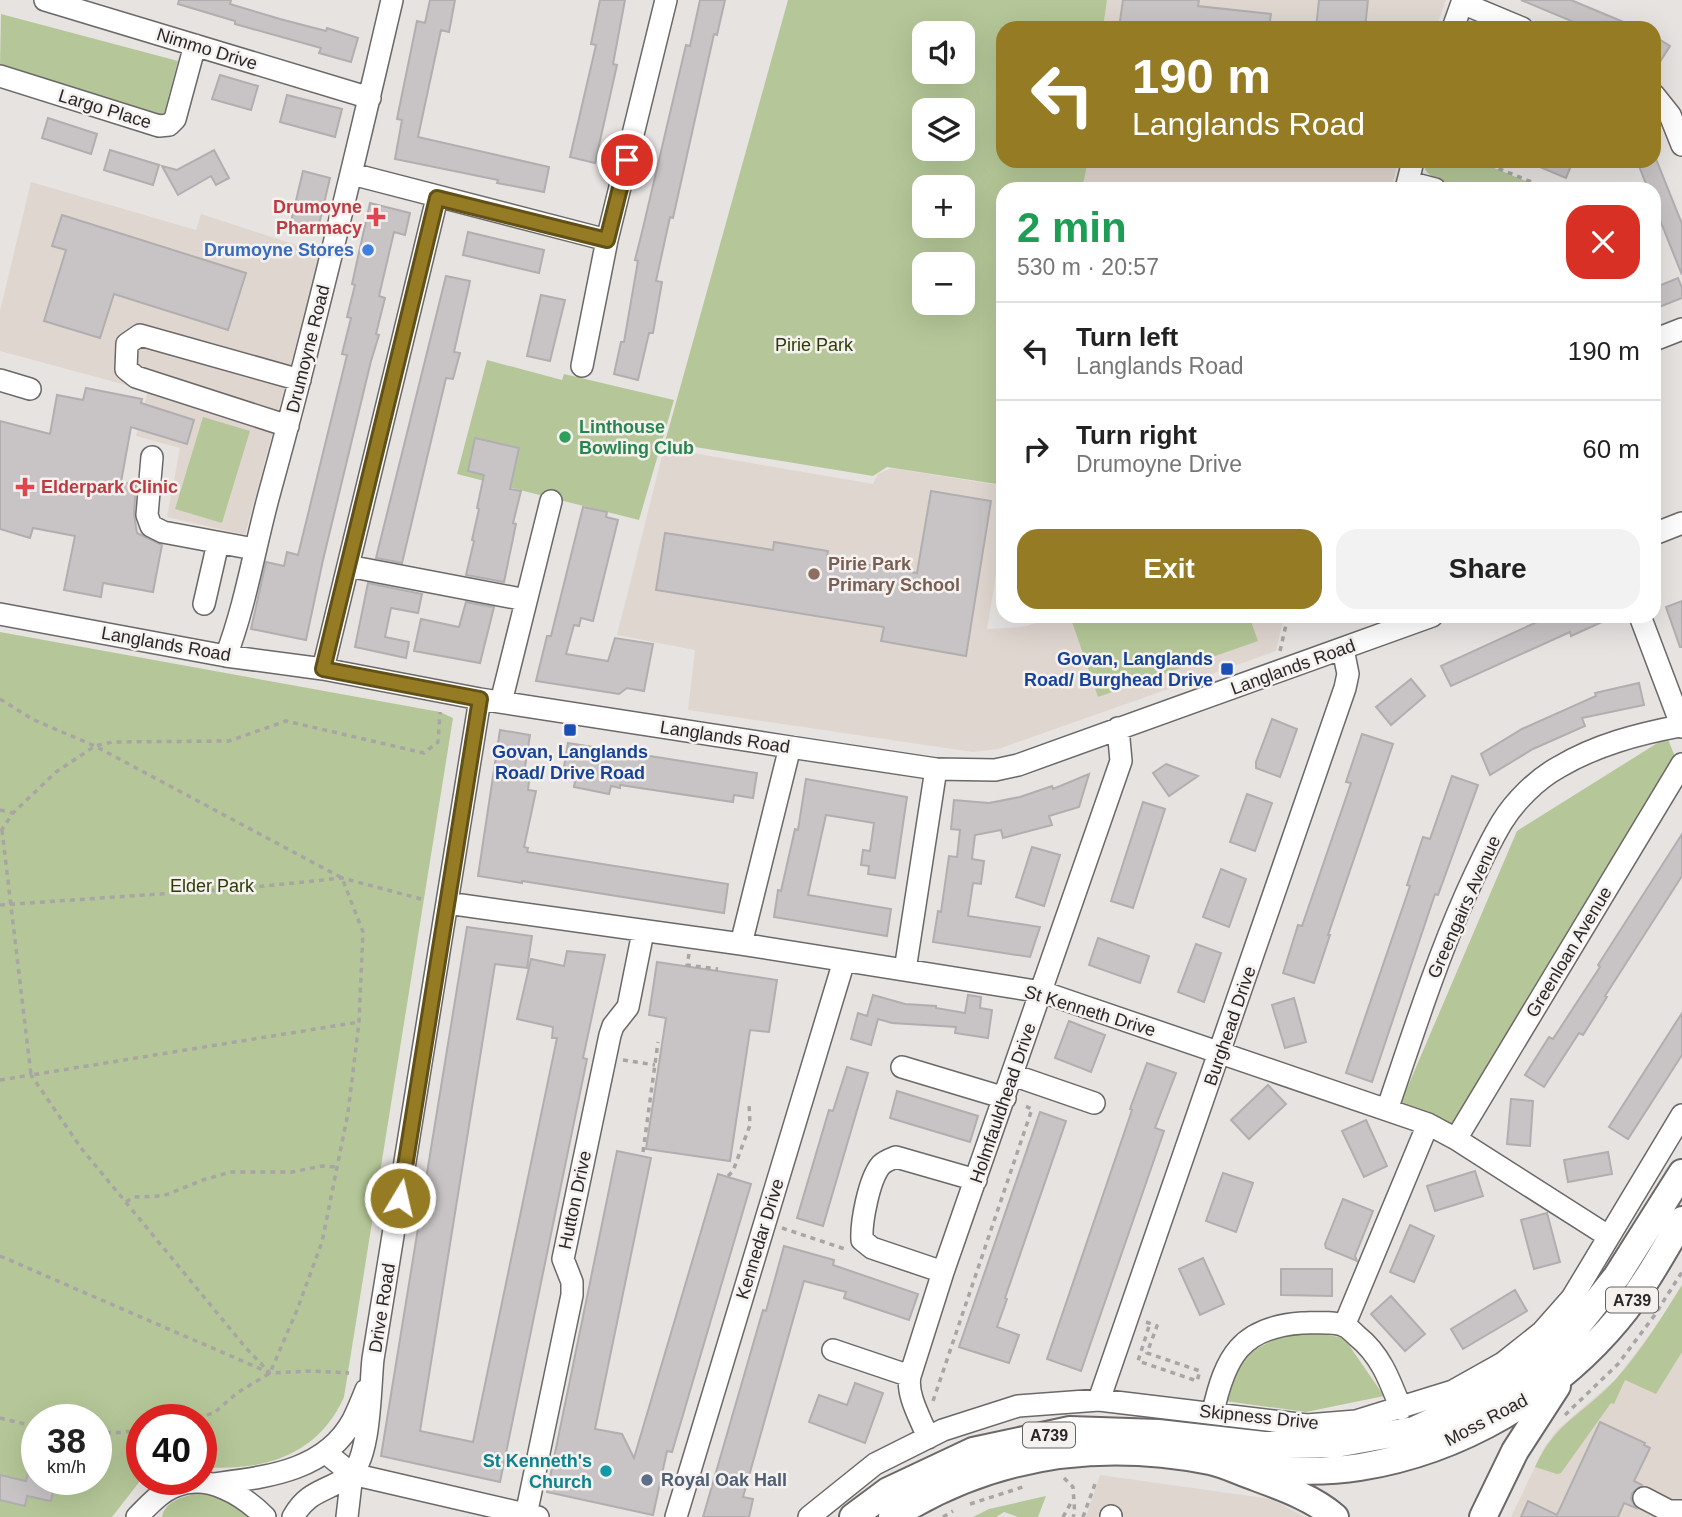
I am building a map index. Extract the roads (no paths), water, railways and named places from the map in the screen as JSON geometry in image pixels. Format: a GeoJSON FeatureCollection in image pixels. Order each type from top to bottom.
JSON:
{"type":"FeatureCollection","features":[{"type":"Feature","properties":{"kind":"main road","name":"Moss Road"},"geometry":{"type":"LineString","coordinates":[[853,1517],[888,1491],[973,1451],[1070,1430],[1158,1433],[1264,1445],[1336,1444],[1414,1430],[1481,1399],[1534,1366],[1570,1335],[1617,1276],[1682,1173]]}},
{"type":"Feature","properties":{"kind":"main road","name":"Moss Road"},"geometry":{"type":"LineString","coordinates":[[1211,1461],[1266,1469],[1321,1470],[1360,1467],[1437,1447],[1473,1432],[1516,1407],[1568,1370],[1596,1343],[1631,1301],[1682,1220]]}},
{"type":"Feature","properties":{"kind":"main road"},"geometry":{"type":"LineString","coordinates":[[1483,1517],[1515,1451],[1568,1370]]}},
{"type":"Feature","properties":{"kind":"main road","name":"A739"},"geometry":{"type":"LineString","coordinates":[[892,1517],[949,1484],[1030,1459],[1103,1452],[1211,1461]]}},
{"type":"Feature","properties":{"kind":"main road"},"geometry":{"type":"LineString","coordinates":[[1211,1461],[1303,1496],[1335,1517]]}},
{"type":"Feature","properties":{"kind":"street","name":"Nimmo Drive"},"geometry":{"type":"LineString","coordinates":[[45,0],[370,98]]}},
{"type":"Feature","properties":{"kind":"street","name":"Drumoyne Road"},"geometry":{"type":"LineString","coordinates":[[226,656],[235,631],[254,549],[300,380],[392,0]]}},
{"type":"Feature","properties":{"kind":"street"},"geometry":{"type":"LineString","coordinates":[[582,366],[607,240],[666,0]]}},
{"type":"Feature","properties":{"kind":"street"},"geometry":{"type":"LineString","coordinates":[[1455,21],[1463,2],[1506,21]]}},
{"type":"Feature","properties":{"kind":"street","name":"Largo Place"},"geometry":{"type":"LineString","coordinates":[[0,76],[159,126],[169,125],[175,119],[195,45]]}},
{"type":"Feature","properties":{"kind":"street"},"geometry":{"type":"LineString","coordinates":[[1661,104],[1670,116],[1682,145]]}},
{"type":"Feature","properties":{"kind":"street"},"geometry":{"type":"LineString","coordinates":[[352,174],[607,240]]}},
{"type":"Feature","properties":{"kind":"street"},"geometry":{"type":"LineString","coordinates":[[323,669],[437,198]]}},
{"type":"Feature","properties":{"kind":"street"},"geometry":{"type":"LineString","coordinates":[[1661,337],[1682,329]]}},
{"type":"Feature","properties":{"kind":"street"},"geometry":{"type":"LineString","coordinates":[[288,426],[136,377],[126,369],[127,344],[139,335],[300,380]]}},
{"type":"Feature","properties":{"kind":"street"},"geometry":{"type":"LineString","coordinates":[[0,380],[30,389]]}},
{"type":"Feature","properties":{"kind":"street"},"geometry":{"type":"LineString","coordinates":[[152,457],[146,515],[151,526],[163,532],[254,549]]}},
{"type":"Feature","properties":{"kind":"street","name":"Drive Road"},"geometry":{"type":"LineString","coordinates":[[347,1517],[352,1474],[366,1443],[371,1378],[447,903],[491,700],[526,600],[551,501]]}},
{"type":"Feature","properties":{"kind":"street"},"geometry":{"type":"LineString","coordinates":[[1661,531],[1682,523]]}},
{"type":"Feature","properties":{"kind":"street"},"geometry":{"type":"LineString","coordinates":[[204,604],[218,543]]}},
{"type":"Feature","properties":{"kind":"street"},"geometry":{"type":"LineString","coordinates":[[348,566],[526,600]]}},
{"type":"Feature","properties":{"kind":"street","name":"Langlands Road"},"geometry":{"type":"LineString","coordinates":[[0,614],[226,656],[323,669],[491,700],[936,769],[995,771],[1413,623]]}},
{"type":"Feature","properties":{"kind":"street"},"geometry":{"type":"LineString","coordinates":[[1643,623],[1681,726]]}},
{"type":"Feature","properties":{"kind":"street","name":"Burghead Drive"},"geometry":{"type":"LineString","coordinates":[[1099,1400],[1345,688],[1348,674],[1343,649]]}},
{"type":"Feature","properties":{"kind":"street","name":"Greengairs Avenue"},"geometry":{"type":"LineString","coordinates":[[1387,1110],[1443,946],[1483,856],[1503,821],[1522,796],[1558,767],[1608,744],[1643,733],[1681,726]]}},
{"type":"Feature","properties":{"kind":"street","name":"Holmfauldhead Drive"},"geometry":{"type":"LineString","coordinates":[[924,1428],[908,1384],[910,1376],[943,1272],[1121,761],[1118,728]]}},
{"type":"Feature","properties":{"kind":"street"},"geometry":{"type":"LineString","coordinates":[[741,944],[790,747]]}},
{"type":"Feature","properties":{"kind":"street","name":"Greenloan Avenue"},"geometry":{"type":"LineString","coordinates":[[1456,1139],[1682,764]]}},
{"type":"Feature","properties":{"kind":"street"},"geometry":{"type":"LineString","coordinates":[[905,970],[936,769]]}},
{"type":"Feature","properties":{"kind":"street","name":"St Kenneth Drive"},"geometry":{"type":"LineString","coordinates":[[447,903],[741,944],[1042,992],[1428,1124],[1608,1236]]}},
{"type":"Feature","properties":{"kind":"street","name":"Hutton Drive"},"geometry":{"type":"LineString","coordinates":[[532,1516],[572,1295],[572,1282],[563,1259],[605,1057],[613,1026],[628,1007],[643,932]]}},
{"type":"Feature","properties":{"kind":"street","name":"Kennedar Drive"},"geometry":{"type":"LineString","coordinates":[[676,1517],[844,961]]}},
{"type":"Feature","properties":{"kind":"street"},"geometry":{"type":"LineString","coordinates":[[902,1067],[1005,1098]]}},
{"type":"Feature","properties":{"kind":"street"},"geometry":{"type":"LineString","coordinates":[[1013,1075],[1094,1103]]}},
{"type":"Feature","properties":{"kind":"street","name":"Skipness Drive"},"geometry":{"type":"LineString","coordinates":[[809,1517],[924,1428],[943,1430],[1017,1406],[1099,1400],[1213,1412],[1307,1426],[1356,1421],[1453,1391],[1503,1363],[1542,1332],[1572,1298],[1682,1115]]}},
{"type":"Feature","properties":{"kind":"street"},"geometry":{"type":"LineString","coordinates":[[1344,1326],[1428,1124]]}},
{"type":"Feature","properties":{"kind":"street"},"geometry":{"type":"LineString","coordinates":[[943,1272],[872,1248],[862,1240],[861,1221],[876,1175],[882,1163],[896,1157],[976,1180]]}},
{"type":"Feature","properties":{"kind":"street"},"geometry":{"type":"LineString","coordinates":[[1213,1412],[1220,1380],[1233,1355],[1259,1332],[1278,1325],[1309,1323],[1344,1326],[1366,1343],[1385,1369],[1401,1409]]}},
{"type":"Feature","properties":{"kind":"street"},"geometry":{"type":"LineString","coordinates":[[833,1350],[910,1376]]}},
{"type":"Feature","properties":{"kind":"street","name":"Drive Road"},"geometry":{"type":"LineString","coordinates":[[217,1483],[263,1477],[305,1465],[326,1452],[352,1421],[371,1378]]}},
{"type":"Feature","properties":{"kind":"street"},"geometry":{"type":"LineString","coordinates":[[326,1452],[352,1474],[532,1516]]}},
{"type":"Feature","properties":{"kind":"street"},"geometry":{"type":"LineString","coordinates":[[293,1517],[311,1494],[352,1474]]}},
{"type":"Feature","properties":{"kind":"street"},"geometry":{"type":"LineString","coordinates":[[217,1486],[249,1501],[265,1517]]}},
{"type":"Feature","properties":{"kind":"street","name":"Drive Road"},"geometry":{"type":"LineString","coordinates":[[137,1517],[161,1495]]}},
{"type":"Feature","properties":{"kind":"street"},"geometry":{"type":"LineString","coordinates":[[1644,1498],[1669,1511],[1682,1511]]}},
{"type":"Feature","properties":{"kind":"place","name":"Drumoyne Pharmacy"},"geometry":{"type":"Point","coordinates":[376,217]}},
{"type":"Feature","properties":{"kind":"place","name":"Drumoyne Stores"},"geometry":{"type":"Point","coordinates":[368,250]}},
{"type":"Feature","properties":{"kind":"place","name":"Linthouse Bowling Club"},"geometry":{"type":"Point","coordinates":[565,437]}},
{"type":"Feature","properties":{"kind":"place","name":"Elderpark Clinic"},"geometry":{"type":"Point","coordinates":[25,487]}},
{"type":"Feature","properties":{"kind":"place","name":"Pirie Park Primary School"},"geometry":{"type":"Point","coordinates":[814,574]}},
{"type":"Feature","properties":{"kind":"place","name":"Govan, Langlands Road/ Burghead Drive"},"geometry":{"type":"Point","coordinates":[1227,669]}},
{"type":"Feature","properties":{"kind":"place","name":"Govan, Langlands Road/ Drive Road"},"geometry":{"type":"Point","coordinates":[570,730]}},
{"type":"Feature","properties":{"kind":"place","name":"St Kenneth's Church"},"geometry":{"type":"Point","coordinates":[606,1471]}},
{"type":"Feature","properties":{"kind":"place","name":"Royal Oak Hall"},"geometry":{"type":"Point","coordinates":[647,1480]}},
{"type":"Feature","properties":{"kind":"park label","name":"Pirie Park"},"geometry":{"type":"Point","coordinates":[814,345]}},
{"type":"Feature","properties":{"kind":"park label","name":"Elder Park"},"geometry":{"type":"Point","coordinates":[212,886]}}]}
